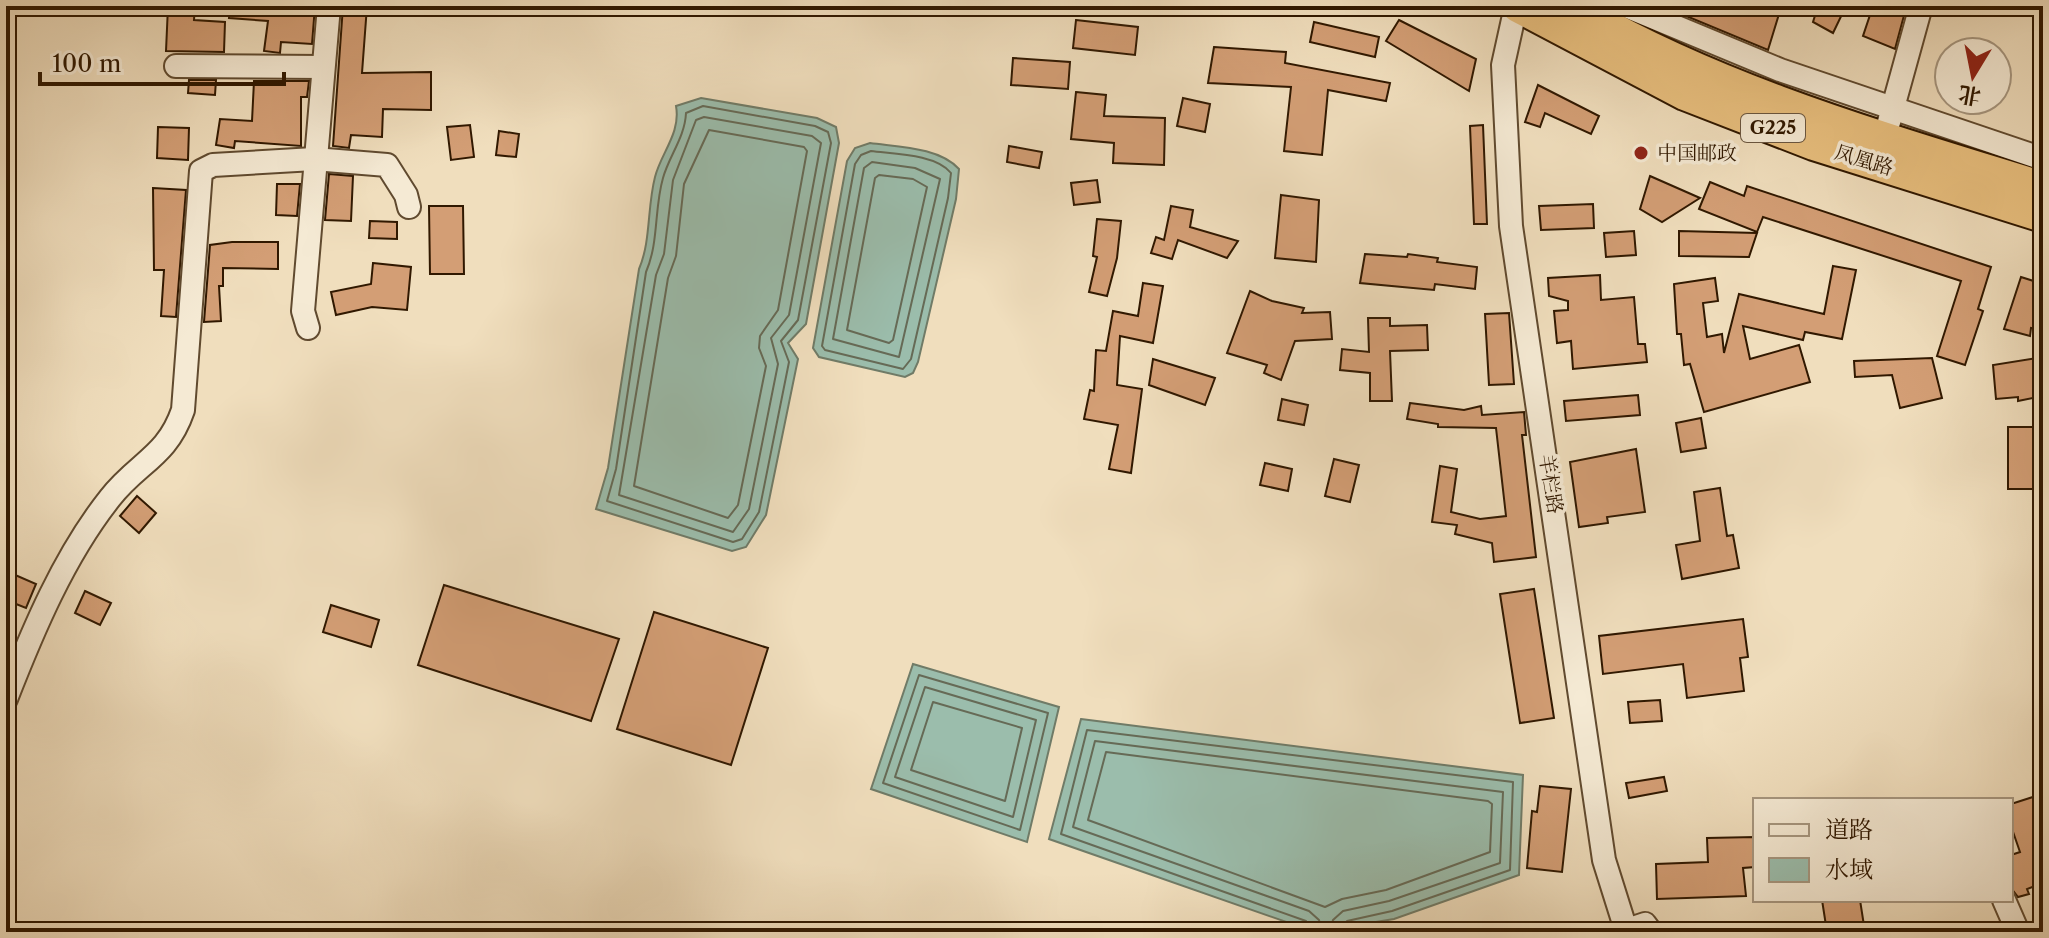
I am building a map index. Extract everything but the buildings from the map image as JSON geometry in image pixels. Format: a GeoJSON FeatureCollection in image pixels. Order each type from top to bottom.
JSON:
{"type":"FeatureCollection","features":[{"type":"Feature","properties":{"kind":"highway","name":"凤凰路"},"geometry":{"type":"LineString","coordinates":[[1517,6],[1685,94],[1814,144],[2043,216]]}},
{"type":"Feature","properties":{"kind":"highway","name":"凤凰路"},"geometry":{"type":"LineString","coordinates":[[1578,8],[1696,69],[1822,119],[1889,124],[2043,188]]}},
{"type":"Feature","properties":{"kind":"street"},"geometry":{"type":"LineString","coordinates":[[308,328],[303,311],[329,6]]}},
{"type":"Feature","properties":{"kind":"street","name":"羊栏路"},"geometry":{"type":"LineString","coordinates":[[1517,6],[1503,65],[1511,226],[1604,860],[1624,931],[1645,924],[1651,932]]}},
{"type":"Feature","properties":{"kind":"street"},"geometry":{"type":"LineString","coordinates":[[1626,6],[1780,70],[1889,124],[2043,159]]}},
{"type":"Feature","properties":{"kind":"street"},"geometry":{"type":"LineString","coordinates":[[1889,124],[1921,6]]}},
{"type":"Feature","properties":{"kind":"street"},"geometry":{"type":"LineString","coordinates":[[176,66],[323,67]]}},
{"type":"Feature","properties":{"kind":"street"},"geometry":{"type":"LineString","coordinates":[[6,699],[55,588],[92,524],[111,496],[164,448],[176,430],[183,410],[201,171],[213,165],[314,159],[387,165],[406,195],[409,207]]}},
{"type":"Feature","properties":{"kind":"street"},"geometry":{"type":"LineString","coordinates":[[2005,902],[2018,932]]}},
{"type":"Feature","properties":{"kind":"water"},"geometry":{"type":"Polygon","coordinates":[[[701,98],[817,118],[836,127],[839,143],[806,324],[788,343],[798,359],[766,515],[746,547],[732,551],[596,509],[608,468],[655,177],[676,125],[676,106],[701,98]]]}},
{"type":"Feature","properties":{"kind":"water"},"geometry":{"type":"Polygon","coordinates":[[[870,143],[929,152],[941,156],[959,169],[956,199],[918,362],[913,373],[905,377],[819,357],[813,348],[847,161],[855,148],[870,143]]]}},
{"type":"Feature","properties":{"kind":"water"},"geometry":{"type":"Polygon","coordinates":[[[913,664],[1059,707],[1027,842],[871,789],[913,664]]]}},
{"type":"Feature","properties":{"kind":"water"},"geometry":{"type":"Polygon","coordinates":[[[1081,719],[1523,775],[1519,875],[1394,919],[1315,932],[1049,839],[1081,719]]]}},
{"type":"Feature","properties":{"kind":"place","name":"中国邮政"},"geometry":{"type":"Point","coordinates":[1641,153]}}]}
